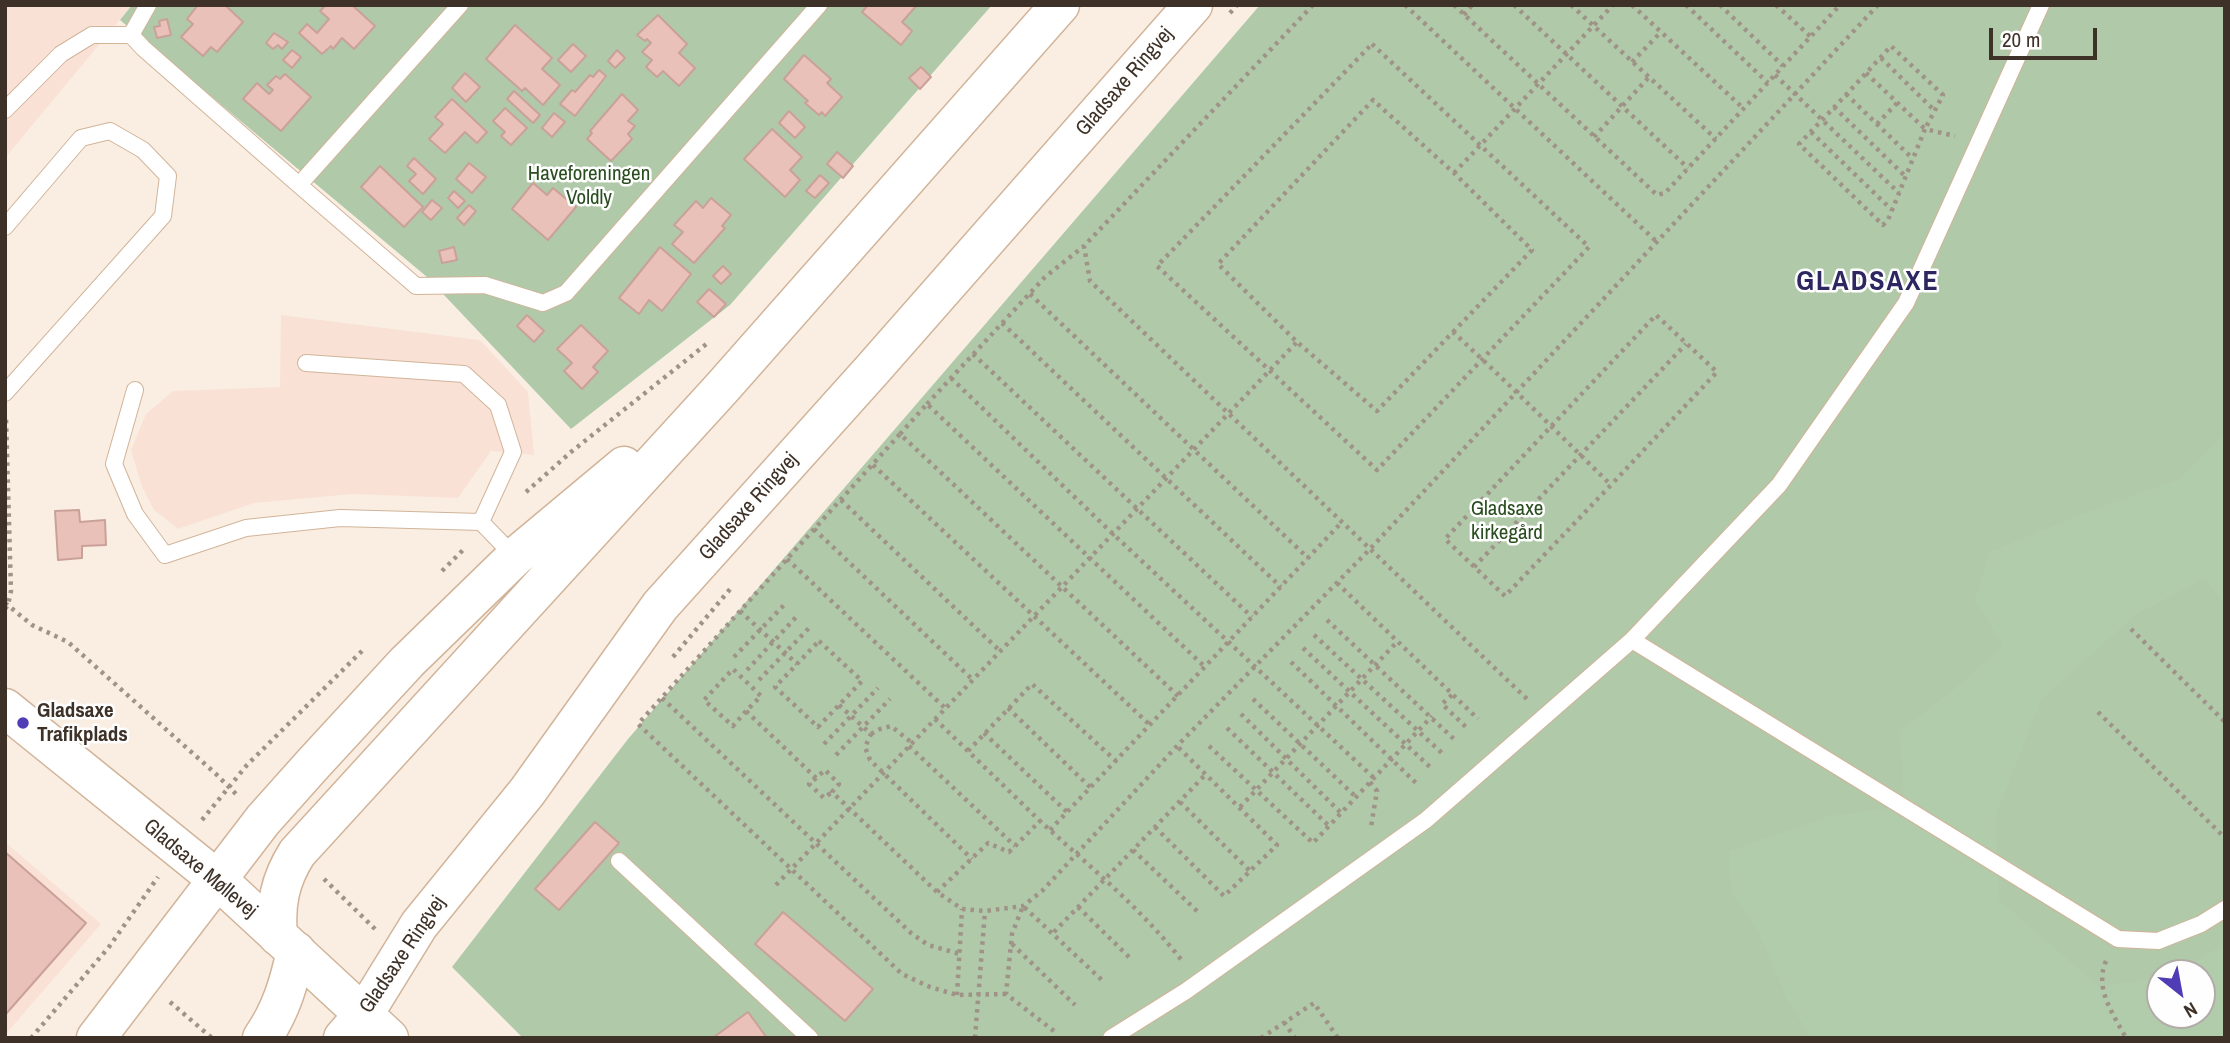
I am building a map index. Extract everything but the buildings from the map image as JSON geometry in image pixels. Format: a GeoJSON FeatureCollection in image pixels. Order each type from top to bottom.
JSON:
{"type":"FeatureCollection","features":[{"type":"Feature","properties":{"kind":"main road"},"geometry":{"type":"LineString","coordinates":[[262,1038],[279,1011],[289,982],[287,944],[276,913],[279,891],[286,871],[297,853],[721,388],[1060,5]]}},
{"type":"Feature","properties":{"kind":"main road","name":"Gladsaxe Ringvej"},"geometry":{"type":"LineString","coordinates":[[365,1030],[419,925],[527,792],[660,606],[872,370],[1210,10]]}},
{"type":"Feature","properties":{"kind":"main road"},"geometry":{"type":"LineString","coordinates":[[96,1038],[263,820],[407,662],[515,557],[721,388]]}},
{"type":"Feature","properties":{"kind":"main road","name":"Gladsaxe Møllevej"},"geometry":{"type":"LineString","coordinates":[[5,708],[218,880],[287,944],[365,1030]]}},
{"type":"Feature","properties":{"kind":"lane"},"geometry":{"type":"LineString","coordinates":[[131,35],[148,5]]}},
{"type":"Feature","properties":{"kind":"lane"},"geometry":{"type":"LineString","coordinates":[[299,185],[460,5]]}},
{"type":"Feature","properties":{"kind":"lane"},"geometry":{"type":"LineString","coordinates":[[5,110],[61,54],[92,35],[131,35],[416,286],[485,285],[543,303],[566,293],[818,5]]}},
{"type":"Feature","properties":{"kind":"lane"},"geometry":{"type":"LineString","coordinates":[[1111,1038],[1198,982],[1426,820],[1632,640],[1779,485],[1906,303],[2041,5]]}},
{"type":"Feature","properties":{"kind":"lane"},"geometry":{"type":"LineString","coordinates":[[5,227],[81,138],[110,131],[143,150],[168,176],[163,216],[5,393]]}},
{"type":"Feature","properties":{"kind":"lane"},"geometry":{"type":"LineString","coordinates":[[306,363],[464,374],[498,405],[513,452],[481,522]]}},
{"type":"Feature","properties":{"kind":"lane"},"geometry":{"type":"LineString","coordinates":[[135,390],[114,464],[135,514],[165,555],[246,528],[353,516],[481,522],[515,557]]}},
{"type":"Feature","properties":{"kind":"lane"},"geometry":{"type":"LineString","coordinates":[[1632,640],[2118,939],[2158,941],[2201,924],[2225,909]]}},
{"type":"Feature","properties":{"kind":"lane"},"geometry":{"type":"LineString","coordinates":[[619,861],[810,1038]]}},
{"type":"Feature","properties":{"kind":"path"},"geometry":{"type":"LineString","coordinates":[[1210,10],[1237,5]]}},
{"type":"Feature","properties":{"kind":"path"},"geometry":{"type":"LineString","coordinates":[[1054,1031],[1006,994],[957,995],[930,987],[902,974],[638,724],[1045,277],[1084,246],[1313,5]]}},
{"type":"Feature","properties":{"kind":"path"},"geometry":{"type":"LineString","coordinates":[[1405,5],[1657,242]]}},
{"type":"Feature","properties":{"kind":"path"},"geometry":{"type":"LineString","coordinates":[[1454,5],[1657,195],[1665,193],[1837,6]]}},
{"type":"Feature","properties":{"kind":"path"},"geometry":{"type":"LineString","coordinates":[[1464,15],[1472,5]]}},
{"type":"Feature","properties":{"kind":"path"},"geometry":{"type":"LineString","coordinates":[[1514,5],[1688,168]]}},
{"type":"Feature","properties":{"kind":"path"},"geometry":{"type":"LineString","coordinates":[[1571,5],[1716,139]]}},
{"type":"Feature","properties":{"kind":"path"},"geometry":{"type":"LineString","coordinates":[[1454,173],[1613,5]]}},
{"type":"Feature","properties":{"kind":"path"},"geometry":{"type":"LineString","coordinates":[[1632,5],[1744,109]]}},
{"type":"Feature","properties":{"kind":"path"},"geometry":{"type":"LineString","coordinates":[[1686,5],[1768,83]]}},
{"type":"Feature","properties":{"kind":"path"},"geometry":{"type":"LineString","coordinates":[[1720,5],[1783,66]]}},
{"type":"Feature","properties":{"kind":"path"},"geometry":{"type":"LineString","coordinates":[[1776,5],[1811,37]]}},
{"type":"Feature","properties":{"kind":"path"},"geometry":{"type":"LineString","coordinates":[[1006,994],[1012,934],[1024,906],[1077,855],[1177,746],[1370,549],[1878,5]]}},
{"type":"Feature","properties":{"kind":"path"},"geometry":{"type":"LineString","coordinates":[[1632,62],[1661,32]]}},
{"type":"Feature","properties":{"kind":"path"},"geometry":{"type":"LineString","coordinates":[[1372,44],[1589,247],[1482,360],[1377,470],[1268,372],[1157,266],[1372,44]]}},
{"type":"Feature","properties":{"kind":"path"},"geometry":{"type":"LineString","coordinates":[[1891,47],[1943,94],[1883,225],[1799,144],[1866,73],[1891,47]]}},
{"type":"Feature","properties":{"kind":"path"},"geometry":{"type":"LineString","coordinates":[[1881,58],[1935,111]]}},
{"type":"Feature","properties":{"kind":"path"},"geometry":{"type":"LineString","coordinates":[[1866,73],[1925,129],[1979,142]]}},
{"type":"Feature","properties":{"kind":"path"},"geometry":{"type":"LineString","coordinates":[[1775,75],[1899,193]]}},
{"type":"Feature","properties":{"kind":"path"},"geometry":{"type":"LineString","coordinates":[[1594,137],[1649,77]]}},
{"type":"Feature","properties":{"kind":"path"},"geometry":{"type":"LineString","coordinates":[[1846,94],[1913,159]]}},
{"type":"Feature","properties":{"kind":"path"},"geometry":{"type":"LineString","coordinates":[[1373,100],[1454,173],[1532,250],[1377,411],[1297,342],[1218,264],[1373,100]]}},
{"type":"Feature","properties":{"kind":"path"},"geometry":{"type":"LineString","coordinates":[[1877,124],[1897,103]]}},
{"type":"Feature","properties":{"kind":"path"},"geometry":{"type":"LineString","coordinates":[[1834,107],[1906,177]]}},
{"type":"Feature","properties":{"kind":"path"},"geometry":{"type":"LineString","coordinates":[[1811,132],[1892,210]]}},
{"type":"Feature","properties":{"kind":"path"},"geometry":{"type":"LineString","coordinates":[[1084,246],[1090,281],[1544,716]]}},
{"type":"Feature","properties":{"kind":"path"},"geometry":{"type":"LineString","coordinates":[[1030,293],[1308,558]]}},
{"type":"Feature","properties":{"kind":"path"},"geometry":{"type":"LineString","coordinates":[[1656,315],[1717,372],[1505,596],[1445,539],[1551,426],[1656,315]]}},
{"type":"Feature","properties":{"kind":"path"},"geometry":{"type":"LineString","coordinates":[[1002,323],[1281,587]]}},
{"type":"Feature","properties":{"kind":"path"},"geometry":{"type":"LineString","coordinates":[[1453,332],[1611,485]]}},
{"type":"Feature","properties":{"kind":"path"},"geometry":{"type":"LineString","coordinates":[[776,885],[1297,342]]}},
{"type":"Feature","properties":{"kind":"path"},"geometry":{"type":"LineString","coordinates":[[1474,567],[1686,344]]}},
{"type":"Feature","properties":{"kind":"path"},"geometry":{"type":"LineString","coordinates":[[973,355],[1252,617]]}},
{"type":"Feature","properties":{"kind":"path"},"geometry":{"type":"LineString","coordinates":[[951,378],[1372,780],[1377,791],[1366,863]]}},
{"type":"Feature","properties":{"kind":"path"},"geometry":{"type":"LineString","coordinates":[[927,404],[1205,667]]}},
{"type":"Feature","properties":{"kind":"path"},"geometry":{"type":"LineString","coordinates":[[5,406],[11,591],[6,606],[32,625],[68,642],[216,774],[263,820]]}},
{"type":"Feature","properties":{"kind":"path"},"geometry":{"type":"LineString","coordinates":[[900,434],[1178,696]]}},
{"type":"Feature","properties":{"kind":"path"},"geometry":{"type":"LineString","coordinates":[[873,464],[1150,725]]}},
{"type":"Feature","properties":{"kind":"path"},"geometry":{"type":"LineString","coordinates":[[841,500],[1000,651]]}},
{"type":"Feature","properties":{"kind":"path"},"geometry":{"type":"LineString","coordinates":[[1050,830],[1342,522]]}},
{"type":"Feature","properties":{"kind":"path"},"geometry":{"type":"LineString","coordinates":[[814,529],[973,680]]}},
{"type":"Feature","properties":{"kind":"path"},"geometry":{"type":"LineString","coordinates":[[787,559],[945,708]]}},
{"type":"Feature","properties":{"kind":"path"},"geometry":{"type":"LineString","coordinates":[[668,663],[738,579]]}},
{"type":"Feature","properties":{"kind":"path"},"geometry":{"type":"LineString","coordinates":[[1337,583],[1478,719]]}},
{"type":"Feature","properties":{"kind":"path"},"geometry":{"type":"LineString","coordinates":[[734,657],[786,603]]}},
{"type":"Feature","properties":{"kind":"path"},"geometry":{"type":"LineString","coordinates":[[740,611],[797,664]]}},
{"type":"Feature","properties":{"kind":"path"},"geometry":{"type":"LineString","coordinates":[[747,670],[798,615]]}},
{"type":"Feature","properties":{"kind":"path"},"geometry":{"type":"LineString","coordinates":[[1327,620],[1456,741]]}},
{"type":"Feature","properties":{"kind":"path"},"geometry":{"type":"LineString","coordinates":[[759,680],[809,628]]}},
{"type":"Feature","properties":{"kind":"path"},"geometry":{"type":"LineString","coordinates":[[2131,629],[2225,722]]}},
{"type":"Feature","properties":{"kind":"path"},"geometry":{"type":"LineString","coordinates":[[1314,635],[1443,754]]}},
{"type":"Feature","properties":{"kind":"path"},"geometry":{"type":"LineString","coordinates":[[819,641],[862,681],[818,727],[775,687],[797,664],[819,641]]}},
{"type":"Feature","properties":{"kind":"path"},"geometry":{"type":"LineString","coordinates":[[1240,807],[1398,642]]}},
{"type":"Feature","properties":{"kind":"path"},"geometry":{"type":"LineString","coordinates":[[1303,648],[1430,767]]}},
{"type":"Feature","properties":{"kind":"path"},"geometry":{"type":"LineString","coordinates":[[1291,662],[1416,783]]}},
{"type":"Feature","properties":{"kind":"path"},"geometry":{"type":"LineString","coordinates":[[733,669],[761,696],[747,711],[733,726],[704,700],[733,669]]}},
{"type":"Feature","properties":{"kind":"path"},"geometry":{"type":"LineString","coordinates":[[968,751],[1032,684],[1116,761]]}},
{"type":"Feature","properties":{"kind":"path"},"geometry":{"type":"LineString","coordinates":[[824,744],[878,688]]}},
{"type":"Feature","properties":{"kind":"path"},"geometry":{"type":"LineString","coordinates":[[1451,695],[1442,704],[1466,727]]}},
{"type":"Feature","properties":{"kind":"path"},"geometry":{"type":"LineString","coordinates":[[662,698],[911,933],[928,946],[960,954]]}},
{"type":"Feature","properties":{"kind":"path"},"geometry":{"type":"LineString","coordinates":[[836,755],[890,699]]}},
{"type":"Feature","properties":{"kind":"path"},"geometry":{"type":"LineString","coordinates":[[1253,699],[1356,797]]}},
{"type":"Feature","properties":{"kind":"path"},"geometry":{"type":"LineString","coordinates":[[839,705],[872,734]]}},
{"type":"Feature","properties":{"kind":"path"},"geometry":{"type":"LineString","coordinates":[[1008,708],[1091,788]]}},
{"type":"Feature","properties":{"kind":"path"},"geometry":{"type":"LineString","coordinates":[[747,711],[816,778]]}},
{"type":"Feature","properties":{"kind":"path"},"geometry":{"type":"LineString","coordinates":[[2098,712],[2225,838]]}},
{"type":"Feature","properties":{"kind":"path"},"geometry":{"type":"LineString","coordinates":[[1241,714],[1341,813]]}},
{"type":"Feature","properties":{"kind":"path"},"geometry":{"type":"LineString","coordinates":[[1209,746],[1313,843],[1432,716]]}},
{"type":"Feature","properties":{"kind":"path"},"geometry":{"type":"LineString","coordinates":[[935,719],[1040,821],[1105,879],[1168,943],[1198,982]]}},
{"type":"Feature","properties":{"kind":"path"},"geometry":{"type":"LineString","coordinates":[[972,859],[870,760],[865,747],[872,734],[891,726],[1015,846]]}},
{"type":"Feature","properties":{"kind":"path"},"geometry":{"type":"LineString","coordinates":[[1227,729],[1329,826]]}},
{"type":"Feature","properties":{"kind":"path"},"geometry":{"type":"LineString","coordinates":[[984,733],[1067,812]]}},
{"type":"Feature","properties":{"kind":"path"},"geometry":{"type":"LineString","coordinates":[[1155,827],[1224,896],[1277,845],[1177,746]]}},
{"type":"Feature","properties":{"kind":"path"},"geometry":{"type":"LineString","coordinates":[[825,769],[839,784],[832,792],[824,798],[809,784],[825,769]]}},
{"type":"Feature","properties":{"kind":"path"},"geometry":{"type":"LineString","coordinates":[[1054,932],[1206,774]]}},
{"type":"Feature","properties":{"kind":"path"},"geometry":{"type":"LineString","coordinates":[[832,792],[937,892],[962,908],[985,911],[1024,906],[1105,983]]}},
{"type":"Feature","properties":{"kind":"path"},"geometry":{"type":"LineString","coordinates":[[1180,802],[1250,871]]}},
{"type":"Feature","properties":{"kind":"path"},"geometry":{"type":"LineString","coordinates":[[937,892],[988,843],[1009,852],[1040,821]]}},
{"type":"Feature","properties":{"kind":"path"},"geometry":{"type":"LineString","coordinates":[[1133,850],[1198,912]]}},
{"type":"Feature","properties":{"kind":"path"},"geometry":{"type":"LineString","coordinates":[[297,853],[402,955]]}},
{"type":"Feature","properties":{"kind":"path"},"geometry":{"type":"LineString","coordinates":[[1079,907],[1131,959]]}},
{"type":"Feature","properties":{"kind":"path"},"geometry":{"type":"LineString","coordinates":[[957,995],[962,908]]}},
{"type":"Feature","properties":{"kind":"path"},"geometry":{"type":"LineString","coordinates":[[975,1038],[985,911]]}},
{"type":"Feature","properties":{"kind":"path"},"geometry":{"type":"LineString","coordinates":[[2118,939],[2100,974],[2106,999],[2126,1038]]}},
{"type":"Feature","properties":{"kind":"path"},"geometry":{"type":"LineString","coordinates":[[1011,943],[1075,1005]]}},
{"type":"Feature","properties":{"kind":"path"},"geometry":{"type":"LineString","coordinates":[[1261,1038],[1314,1003],[1338,1038]]}},
{"type":"Feature","properties":{"kind":"path"},"geometry":{"type":"LineString","coordinates":[[1284,1022],[1295,1038]]}},
{"type":"Feature","properties":{"kind":"shaded area"},"geometry":{"type":"Polygon","coordinates":[[[5,5],[132,5],[5,158],[5,5]]]}},
{"type":"Feature","properties":{"kind":"shaded area"},"geometry":{"type":"Polygon","coordinates":[[[281,315],[480,340],[528,392],[534,455],[491,451],[458,498],[353,494],[254,503],[178,529],[154,510],[142,487],[131,450],[146,414],[173,391],[280,387],[281,315]]]}},
{"type":"Feature","properties":{"kind":"shaded area"},"geometry":{"type":"Polygon","coordinates":[[[5,842],[101,924],[5,1035],[5,842]]]}},
{"type":"Feature","properties":{"kind":"green space","name":"Haveforeningen Voldly"},"geometry":{"type":"Polygon","coordinates":[[[132,5],[992,5],[730,305],[571,429],[427,277],[120,20],[132,5]]]}},
{"type":"Feature","properties":{"kind":"green space","name":"Gladsaxe kirkegård"},"geometry":{"type":"Polygon","coordinates":[[[1260,5],[2225,5],[2225,1038],[523,1038],[452,967],[628,739],[1260,5]]]}},
{"type":"Feature","properties":{"kind":"green space"},"geometry":{"type":"Polygon","coordinates":[[[2225,432],[2225,604],[2204,579],[2137,614],[2041,700],[1996,816],[1999,900],[2099,986],[2146,980],[2146,1029],[2216,1029],[2216,959],[2200,959],[2225,944],[2225,1038],[1811,1038],[1787,1000],[1759,934],[1731,892],[1729,851],[1828,816],[1904,806],[1900,731],[1963,682],[2002,645],[1975,600],[1989,552],[2105,505],[2180,479],[2225,432]]]}},
{"type":"Feature","properties":{"kind":"place","name":"Gladsaxe Trafikplads"},"geometry":{"type":"Point","coordinates":[23,723]}},
{"type":"Feature","properties":{"kind":"district","name":"GLADSAXE"},"geometry":{"type":"Point","coordinates":[1868,282]}}]}
